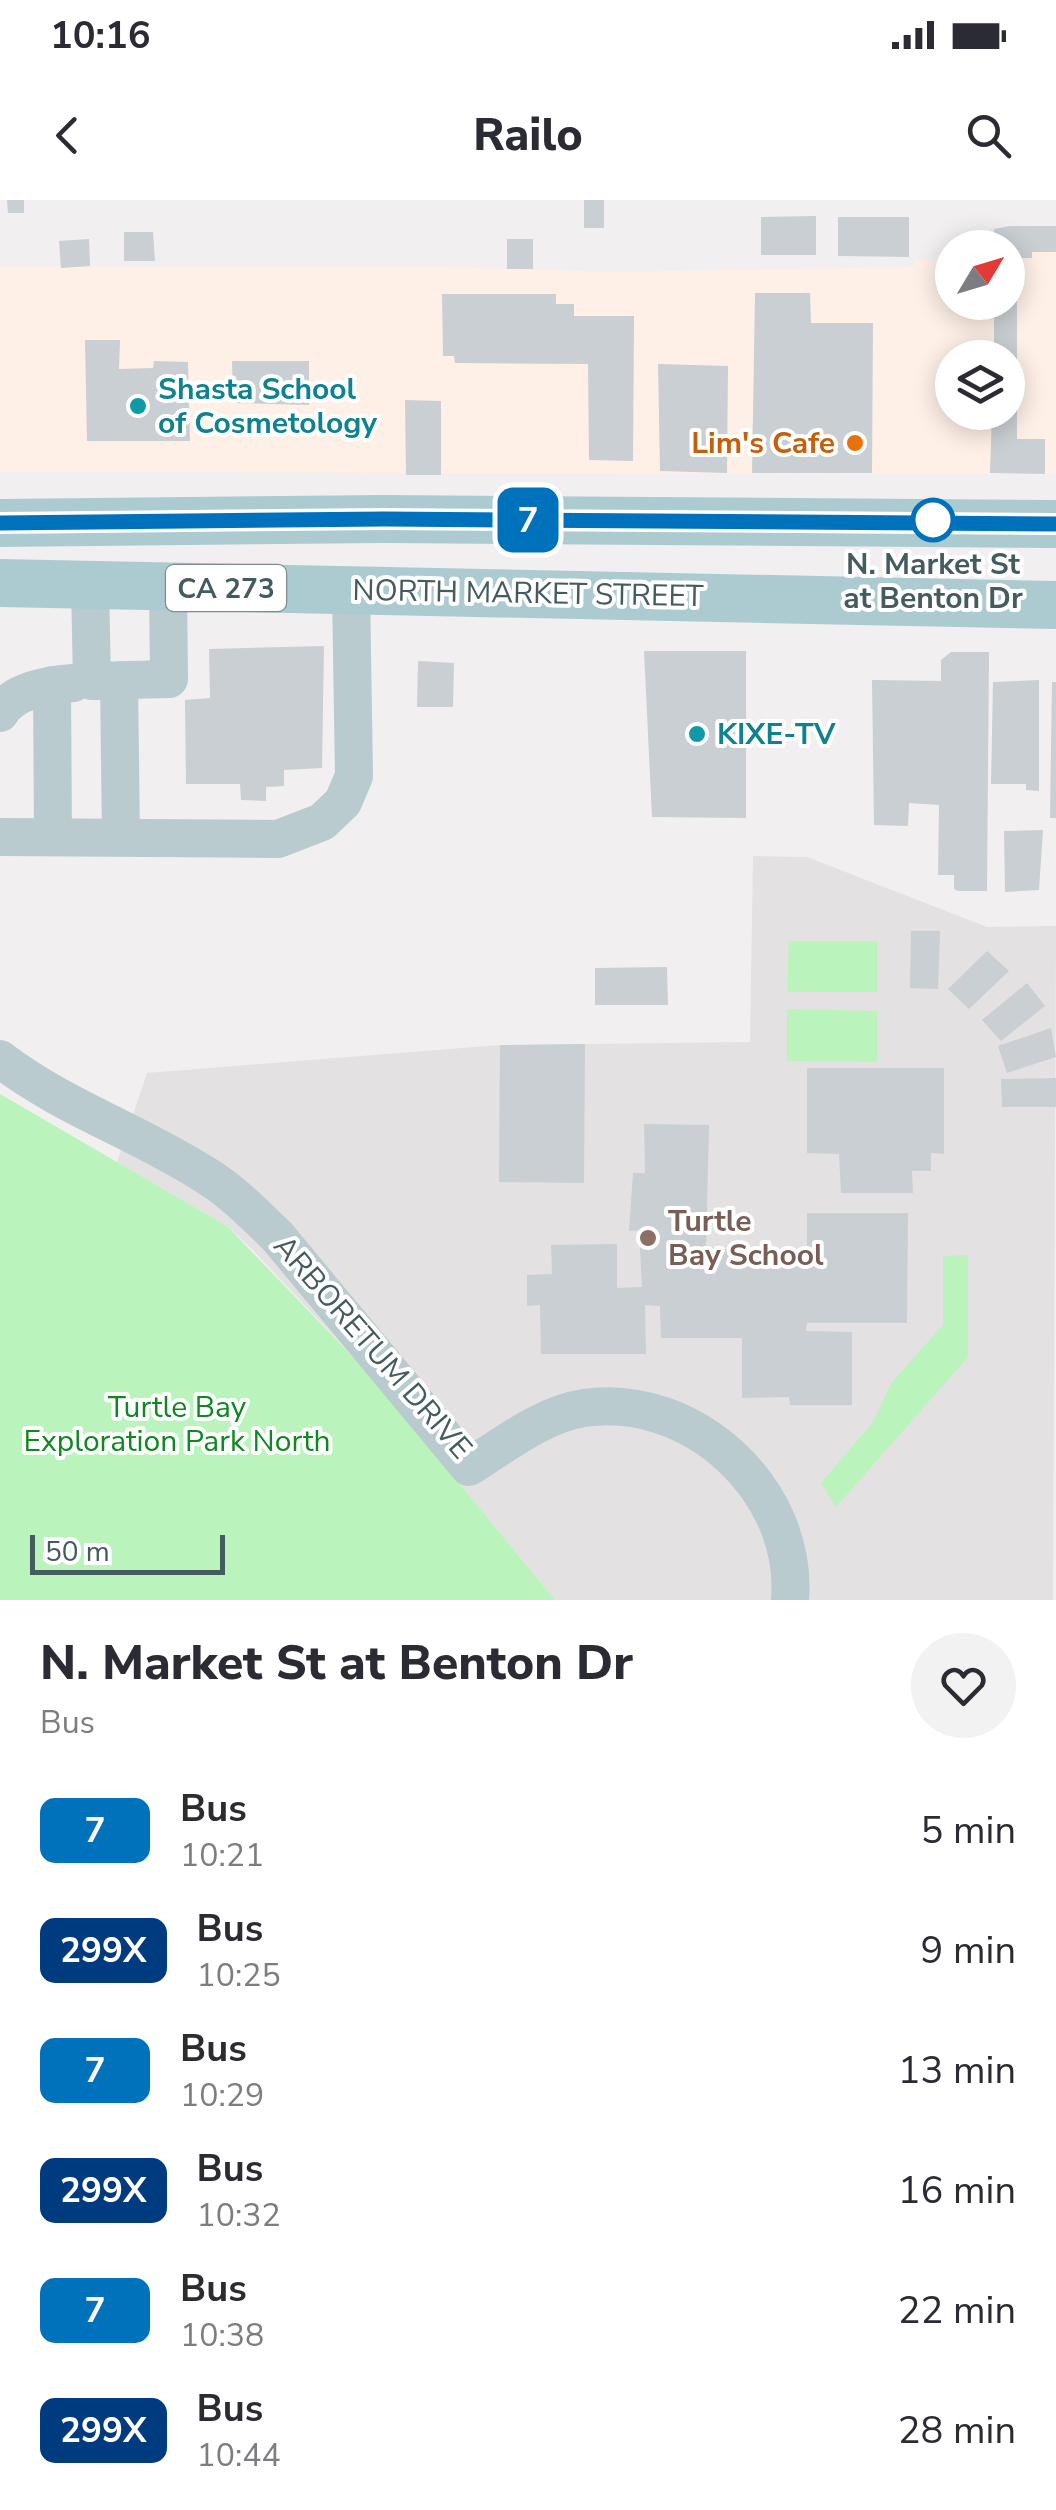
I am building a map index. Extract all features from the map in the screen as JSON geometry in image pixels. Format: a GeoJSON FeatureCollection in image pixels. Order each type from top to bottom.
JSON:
{"type":"FeatureCollection","features":[{"type":"Feature","properties":{"kind":"main road","name":"CA 273"},"geometry":{"type":"LineString","coordinates":[[0,523],[403,519],[1056,524]]}},
{"type":"Feature","properties":{"kind":"main road","name":"NORTH MARKET STREET"},"geometry":{"type":"LineString","coordinates":[[0,583],[1056,605]]}},
{"type":"Feature","properties":{"kind":"street"},"geometry":{"type":"LineString","coordinates":[[90,585],[106,680],[121,838]]}},
{"type":"Feature","properties":{"kind":"street"},"geometry":{"type":"LineString","coordinates":[[0,713],[5,704],[49,685],[169,679],[168,586]]}},
{"type":"Feature","properties":{"kind":"street"},"geometry":{"type":"LineString","coordinates":[[0,837],[278,839],[322,822],[343,802],[354,776],[351,590]]}},
{"type":"Feature","properties":{"kind":"street"},"geometry":{"type":"LineString","coordinates":[[0,680],[30,678],[49,685]]}},
{"type":"Feature","properties":{"kind":"street"},"geometry":{"type":"LineString","coordinates":[[49,685],[54,837]]}},
{"type":"Feature","properties":{"kind":"street","name":"ARBORETUM DRIVE"},"geometry":{"type":"LineString","coordinates":[[0,1058],[50,1096],[166,1151],[242,1202],[277,1236],[470,1467],[540,1424],[581,1408],[627,1406],[672,1418],[728,1454],[766,1503],[784,1541],[790,1600]]}},
{"type":"Feature","properties":{"kind":"shaded area"},"geometry":{"type":"Polygon","coordinates":[[[1056,226],[1056,474],[0,472],[0,267],[440,267],[611,272],[914,267],[915,260],[935,259],[935,320],[1025,320],[1025,230],[994,230],[1056,226]]]}},
{"type":"Feature","properties":{"kind":"shaded area","name":"Turtle Bay School"},"geometry":{"type":"Polygon","coordinates":[[[753,856],[807,857],[987,927],[1056,926],[1053,1600],[555,1600],[372,1377],[252,1249],[227,1226],[117,1162],[147,1073],[500,1045],[750,1042],[753,856]]]}},
{"type":"Feature","properties":{"kind":"green space"},"geometry":{"type":"Polygon","coordinates":[[[789,941],[877,941],[877,992],[787,992],[789,941]]]}},
{"type":"Feature","properties":{"kind":"green space"},"geometry":{"type":"Polygon","coordinates":[[[787,1009],[877,1011],[877,1062],[787,1061],[787,1009]]]}},
{"type":"Feature","properties":{"kind":"green space","name":"Turtle Bay Exploration Park North"},"geometry":{"type":"Polygon","coordinates":[[[0,1094],[227,1226],[372,1377],[555,1600],[0,1600],[0,1094]]]}},
{"type":"Feature","properties":{"kind":"green space"},"geometry":{"type":"Polygon","coordinates":[[[968,1255],[968,1357],[836,1507],[821,1483],[873,1422],[892,1382],[943,1325],[943,1256],[968,1255]]]}},
{"type":"Feature","properties":{"kind":"building"},"geometry":{"type":"Polygon","coordinates":[[[7,200],[24,200],[24,213],[8,213],[7,200]]]}},
{"type":"Feature","properties":{"kind":"building"},"geometry":{"type":"Polygon","coordinates":[[[584,200],[604,200],[604,228],[584,228],[584,200]]]}},
{"type":"Feature","properties":{"kind":"building"},"geometry":{"type":"Polygon","coordinates":[[[816,216],[816,255],[761,255],[761,217],[816,216]]]}},
{"type":"Feature","properties":{"kind":"building"},"geometry":{"type":"Polygon","coordinates":[[[838,217],[909,217],[909,257],[838,256],[838,217]]]}},
{"type":"Feature","properties":{"kind":"building"},"geometry":{"type":"Polygon","coordinates":[[[1056,226],[1056,252],[1032,252],[1032,258],[1025,258],[1025,230],[994,229],[1056,226]]]}},
{"type":"Feature","properties":{"kind":"building"},"geometry":{"type":"Polygon","coordinates":[[[124,232],[153,232],[155,261],[124,261],[124,232]]]}},
{"type":"Feature","properties":{"kind":"building"},"geometry":{"type":"Polygon","coordinates":[[[89,239],[90,266],[61,268],[59,241],[89,239]]]}},
{"type":"Feature","properties":{"kind":"building"},"geometry":{"type":"Polygon","coordinates":[[[507,239],[533,239],[533,269],[507,269],[507,239]]]}},
{"type":"Feature","properties":{"kind":"building"},"geometry":{"type":"Polygon","coordinates":[[[755,293],[810,293],[811,323],[873,323],[872,473],[752,473],[755,293]]]}},
{"type":"Feature","properties":{"kind":"building"},"geometry":{"type":"Polygon","coordinates":[[[442,294],[556,294],[556,304],[574,304],[574,316],[634,316],[633,461],[589,460],[588,364],[455,363],[454,356],[443,356],[442,294]]]}},
{"type":"Feature","properties":{"kind":"building"},"geometry":{"type":"Polygon","coordinates":[[[994,320],[1017,320],[1017,340],[994,340],[994,320]]]}},
{"type":"Feature","properties":{"kind":"building","name":"Shasta School of Cosmetology"},"geometry":{"type":"Polygon","coordinates":[[[85,340],[120,340],[119,369],[153,368],[154,361],[188,362],[190,441],[87,441],[85,340]]]}},
{"type":"Feature","properties":{"kind":"building"},"geometry":{"type":"Polygon","coordinates":[[[232,361],[309,361],[309,405],[233,403],[232,361]]]}},
{"type":"Feature","properties":{"kind":"building"},"geometry":{"type":"Polygon","coordinates":[[[658,364],[728,366],[727,473],[660,471],[658,364]]]}},
{"type":"Feature","properties":{"kind":"building"},"geometry":{"type":"Polygon","coordinates":[[[405,400],[441,401],[441,475],[406,475],[405,400]]]}},
{"type":"Feature","properties":{"kind":"building"},"geometry":{"type":"Polygon","coordinates":[[[991,430],[1017,430],[1017,439],[1045,439],[1045,474],[990,473],[991,430]]]}},
{"type":"Feature","properties":{"kind":"building"},"geometry":{"type":"Polygon","coordinates":[[[324,646],[322,768],[284,770],[284,786],[266,787],[266,801],[241,800],[240,784],[186,784],[185,700],[210,698],[209,649],[324,646]]]}},
{"type":"Feature","properties":{"kind":"building","name":"KIXE-TV"},"geometry":{"type":"Polygon","coordinates":[[[644,651],[746,651],[746,818],[652,817],[644,651]]]}},
{"type":"Feature","properties":{"kind":"building"},"geometry":{"type":"Polygon","coordinates":[[[951,652],[989,652],[987,891],[958,891],[954,889],[954,875],[938,875],[939,805],[909,803],[908,826],[874,825],[872,680],[941,681],[941,660],[951,652]]]}},
{"type":"Feature","properties":{"kind":"building"},"geometry":{"type":"Polygon","coordinates":[[[418,661],[454,663],[453,707],[417,707],[418,661]]]}},
{"type":"Feature","properties":{"kind":"building"},"geometry":{"type":"Polygon","coordinates":[[[1039,680],[1039,791],[1026,790],[1026,784],[991,784],[993,682],[1039,680]]]}},
{"type":"Feature","properties":{"kind":"building"},"geometry":{"type":"Polygon","coordinates":[[[1052,682],[1056,682],[1056,818],[1050,818],[1052,682]]]}},
{"type":"Feature","properties":{"kind":"building"},"geometry":{"type":"Polygon","coordinates":[[[1043,830],[1039,890],[1005,892],[1004,831],[1043,830]]]}},
{"type":"Feature","properties":{"kind":"building"},"geometry":{"type":"Polygon","coordinates":[[[911,931],[940,931],[938,989],[910,988],[911,931]]]}},
{"type":"Feature","properties":{"kind":"building"},"geometry":{"type":"Polygon","coordinates":[[[987,951],[1009,971],[969,1009],[948,989],[987,951]]]}},
{"type":"Feature","properties":{"kind":"building"},"geometry":{"type":"Polygon","coordinates":[[[667,967],[668,1005],[595,1005],[595,968],[667,967]]]}},
{"type":"Feature","properties":{"kind":"building"},"geometry":{"type":"Polygon","coordinates":[[[1027,983],[1045,1006],[1001,1041],[982,1020],[1027,983]]]}},
{"type":"Feature","properties":{"kind":"building"},"geometry":{"type":"Polygon","coordinates":[[[1051,1028],[1056,1057],[1007,1073],[998,1046],[1051,1028]]]}},
{"type":"Feature","properties":{"kind":"building"},"geometry":{"type":"Polygon","coordinates":[[[585,1044],[584,1183],[499,1182],[500,1045],[585,1044]]]}},
{"type":"Feature","properties":{"kind":"building"},"geometry":{"type":"Polygon","coordinates":[[[807,1068],[944,1068],[944,1154],[931,1153],[931,1171],[912,1171],[913,1193],[841,1193],[839,1154],[807,1153],[807,1068]]]}},
{"type":"Feature","properties":{"kind":"building"},"geometry":{"type":"Polygon","coordinates":[[[1056,1078],[1056,1107],[1002,1107],[1001,1079],[1056,1078]]]}},
{"type":"Feature","properties":{"kind":"building"},"geometry":{"type":"Polygon","coordinates":[[[644,1124],[709,1125],[706,1249],[807,1249],[807,1213],[908,1213],[907,1323],[807,1323],[806,1331],[852,1332],[852,1405],[790,1405],[789,1397],[742,1398],[742,1338],[661,1338],[660,1306],[645,1305],[646,1354],[541,1354],[540,1305],[527,1306],[527,1275],[552,1274],[551,1245],[617,1244],[617,1288],[642,1287],[639,1230],[629,1231],[633,1173],[645,1173],[644,1124]]]}},
{"type":"Feature","properties":{"kind":"bus line","name":"7"},"geometry":{"type":"LineString","coordinates":[[0,523],[384,519],[936,520],[1056,524]]}},
{"type":"Feature","properties":{"kind":"place","name":"Shasta School of Cosmetology"},"geometry":{"type":"Point","coordinates":[138,406]}},
{"type":"Feature","properties":{"kind":"place","name":"Lim's Cafe"},"geometry":{"type":"Point","coordinates":[855,443]}},
{"type":"Feature","properties":{"kind":"place","name":"N. Market St at Benton Dr"},"geometry":{"type":"Point","coordinates":[933,520]}},
{"type":"Feature","properties":{"kind":"place","name":"KIXE-TV"},"geometry":{"type":"Point","coordinates":[697,734]}},
{"type":"Feature","properties":{"kind":"place","name":"Turtle Bay School"},"geometry":{"type":"Point","coordinates":[648,1238]}}]}
